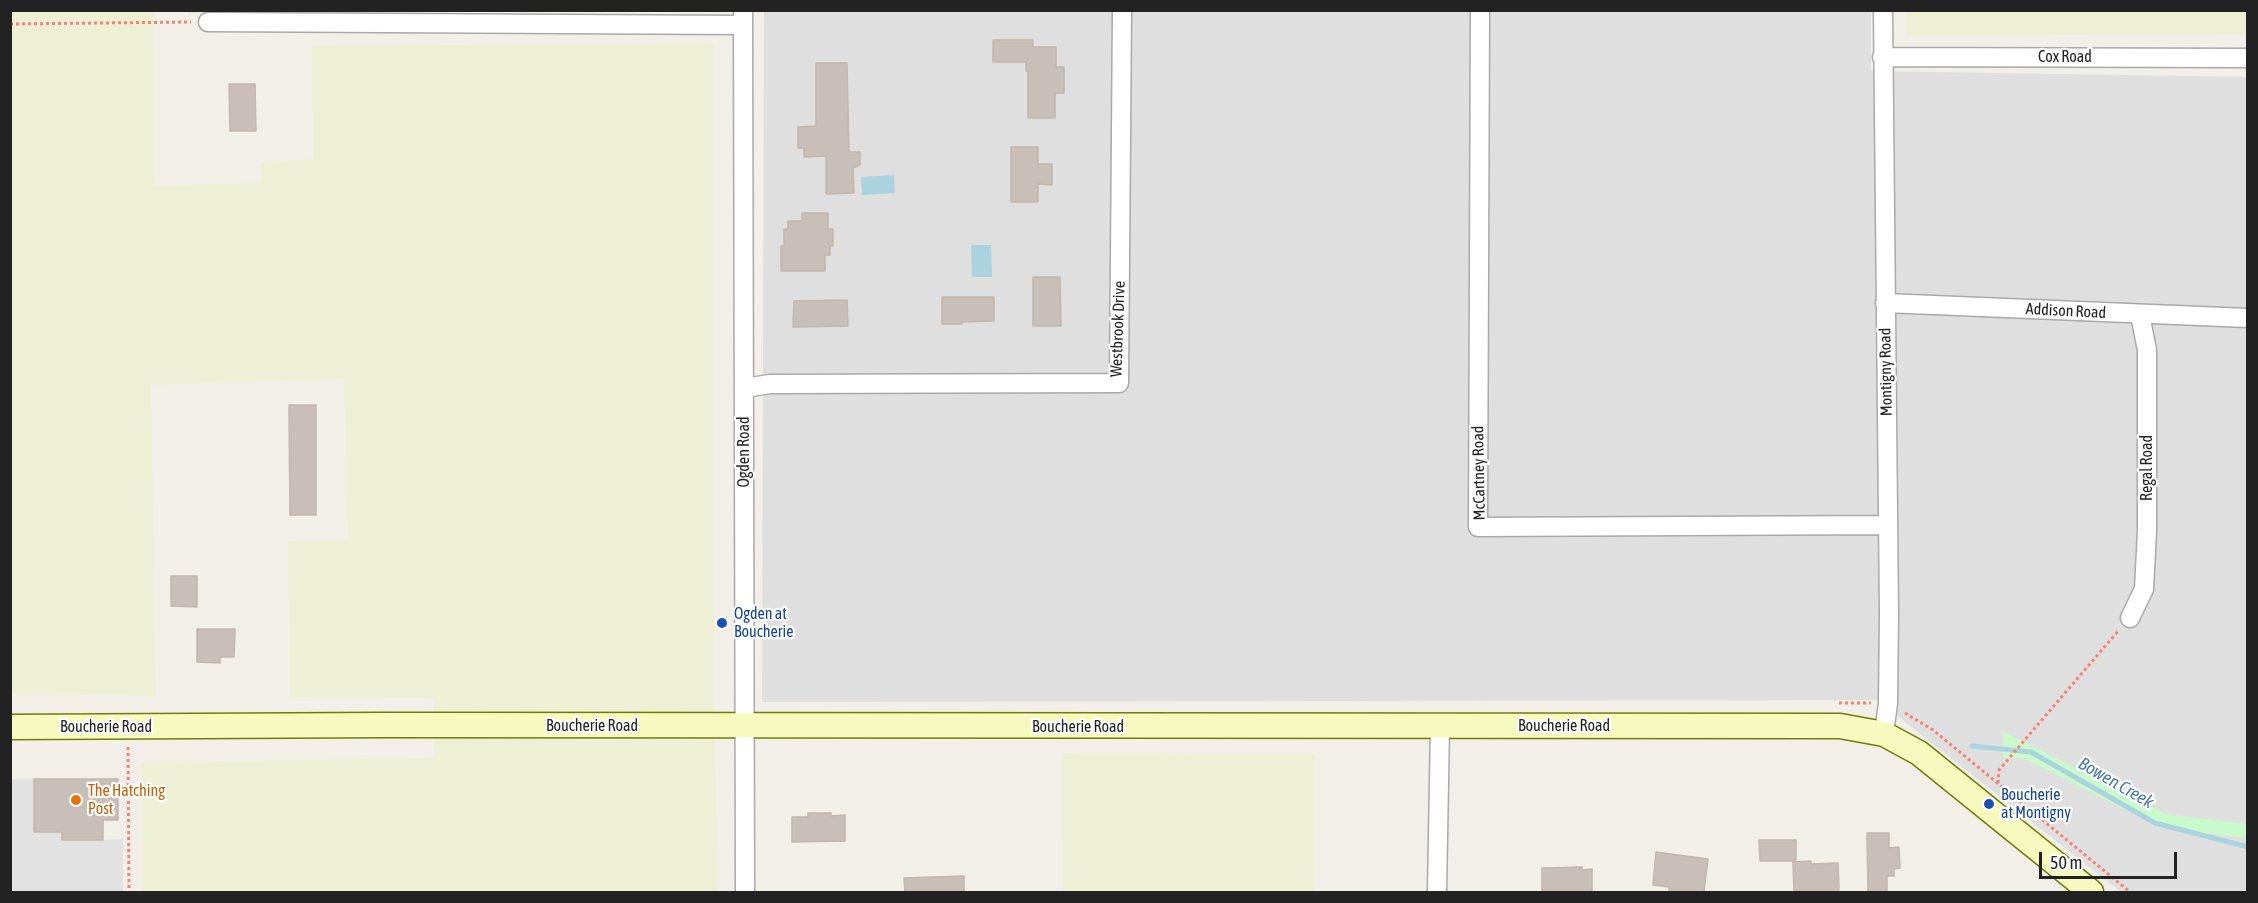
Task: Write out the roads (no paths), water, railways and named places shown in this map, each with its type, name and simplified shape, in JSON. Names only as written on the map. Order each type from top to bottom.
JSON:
[{"type":"main road","name":"Boucherie Road","points":[[10,727],[1818,725],[1863,729],[1884,734],[1919,753],[2091,892]]},
{"type":"street","name":"Westbrook Drive","points":[[745,388],[770,384],[1119,383],[1122,10]]},
{"type":"street","name":"McCartney Road","points":[[1480,10],[1478,527],[1888,525]]},
{"type":"street","name":"Montigny Road","points":[[1883,10],[1888,525],[1888,681],[1884,734]]},
{"type":"street","points":[[208,22],[359,17],[743,18]]},
{"type":"street","name":"Ogden Road","points":[[743,18],[745,892]]},
{"type":"street","name":"Cox Road","points":[[1882,57],[2247,58]]},
{"type":"street","name":"Addison Road","points":[[1885,303],[2247,318]]},
{"type":"street","name":"Regal Road","points":[[2130,618],[2144,589],[2147,531],[2147,350],[2140,315]]},
{"type":"street","points":[[1437,892],[1440,727]]},
{"type":"water","points":[[894,175],[895,193],[862,195],[861,177]]},
{"type":"water","points":[[971,245],[991,245],[992,277],[972,277]]},
{"type":"waterway","name":"Bowen Creek","points":[[1972,746],[2031,752],[2155,823],[2248,847]]},
{"type":"place","name":"Ogden at Boucherie","points":[[722,623]]},
{"type":"place","name":"The Hatching Post","points":[[76,800]]},
{"type":"place","name":"Boucherie at Montigny","points":[[1989,804]]}]
